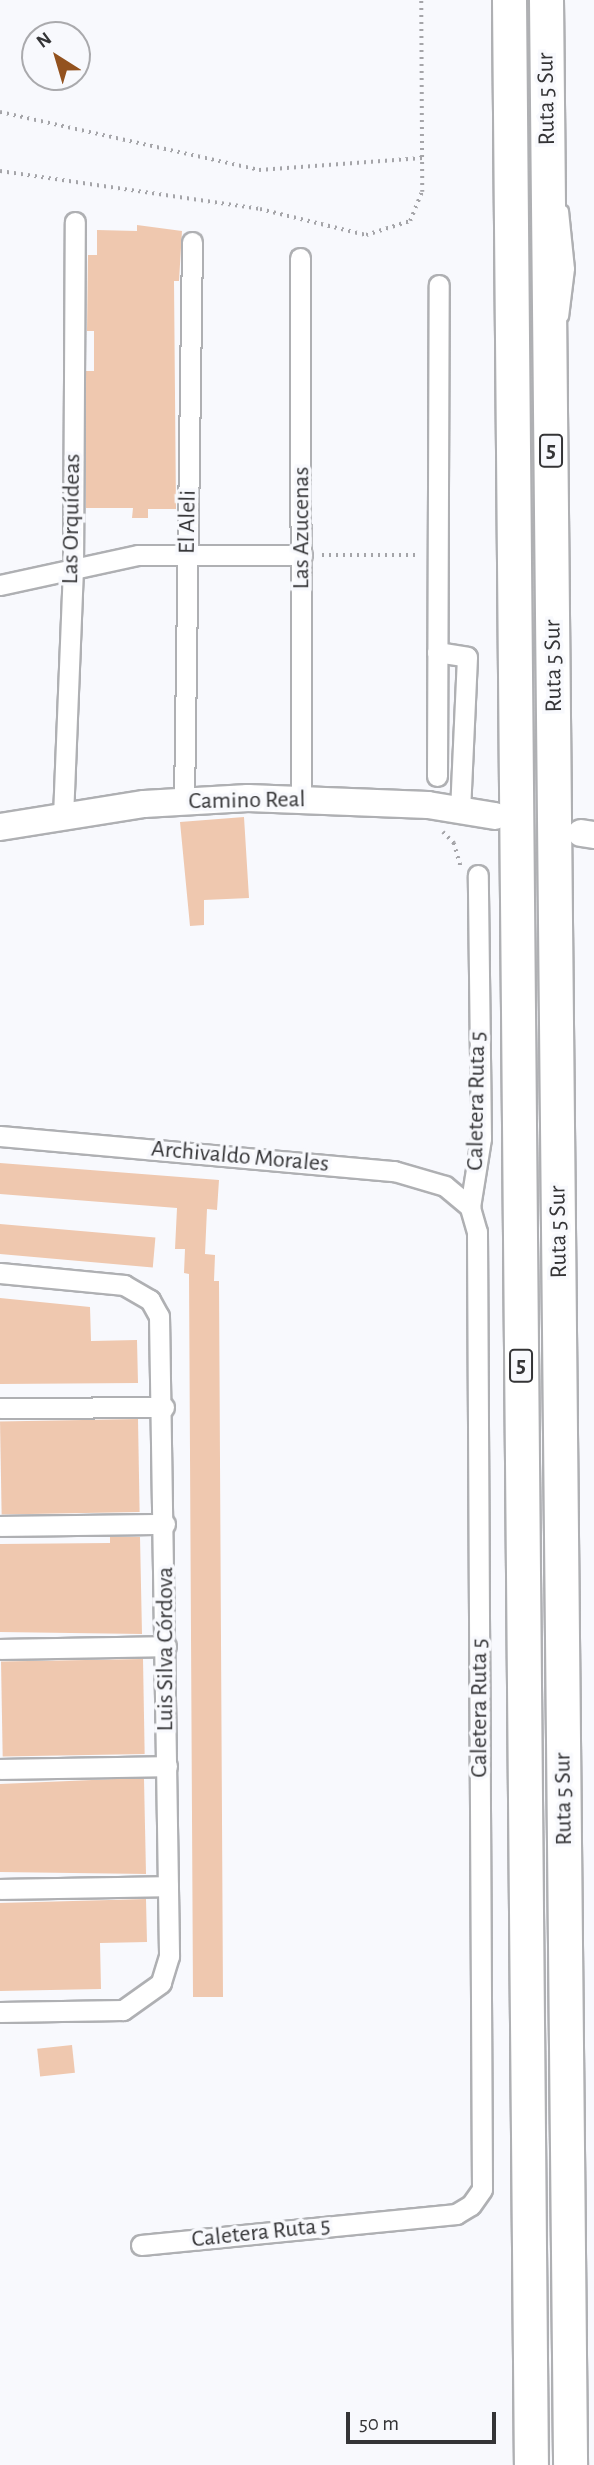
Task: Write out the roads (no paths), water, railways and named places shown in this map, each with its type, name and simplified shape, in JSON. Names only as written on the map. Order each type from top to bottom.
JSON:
[{"type":"highway","name":"Ruta 5 Sur","points":[[509,0],[531,2465]]},
{"type":"highway","name":"Ruta 5 Sur","points":[[546,0],[570,2465]]},
{"type":"street","name":"Las Orquídeas","points":[[63,817],[73,571],[75,222]]},
{"type":"street","name":"El Aleli","points":[[184,802],[192,242]]},
{"type":"street","name":"Las Azucenas","points":[[300,258],[301,798]]},
{"type":"street","points":[[437,776],[439,285]]},
{"type":"street","points":[[0,584],[73,571],[138,555],[302,555]]},
{"type":"street","points":[[438,652],[467,657],[460,810]]},
{"type":"street","name":"Camino Real","points":[[0,827],[184,802],[301,798],[460,810],[495,816]]},
{"type":"street","name":"Caletera Ruta 5","points":[[141,2245],[456,2214],[471,2205],[482,2189],[477,1260],[470,1207],[481,1138],[478,875]]},
{"type":"street","name":"Archivaldo Morales","points":[[0,1136],[394,1171],[445,1185],[470,1207]]},
{"type":"street","name":"Luis Silva Córdova","points":[[0,1273],[113,1282],[150,1300],[162,1331],[168,1886],[168,1970],[151,1994],[113,2012],[0,2012]]},
{"type":"street","points":[[0,1408],[164,1407]]},
{"type":"street","points":[[0,1526],[165,1524]]},
{"type":"street","points":[[0,1649],[166,1646]]},
{"type":"street","points":[[0,1769],[167,1766]]},
{"type":"street","points":[[0,1889],[168,1886]]}]
